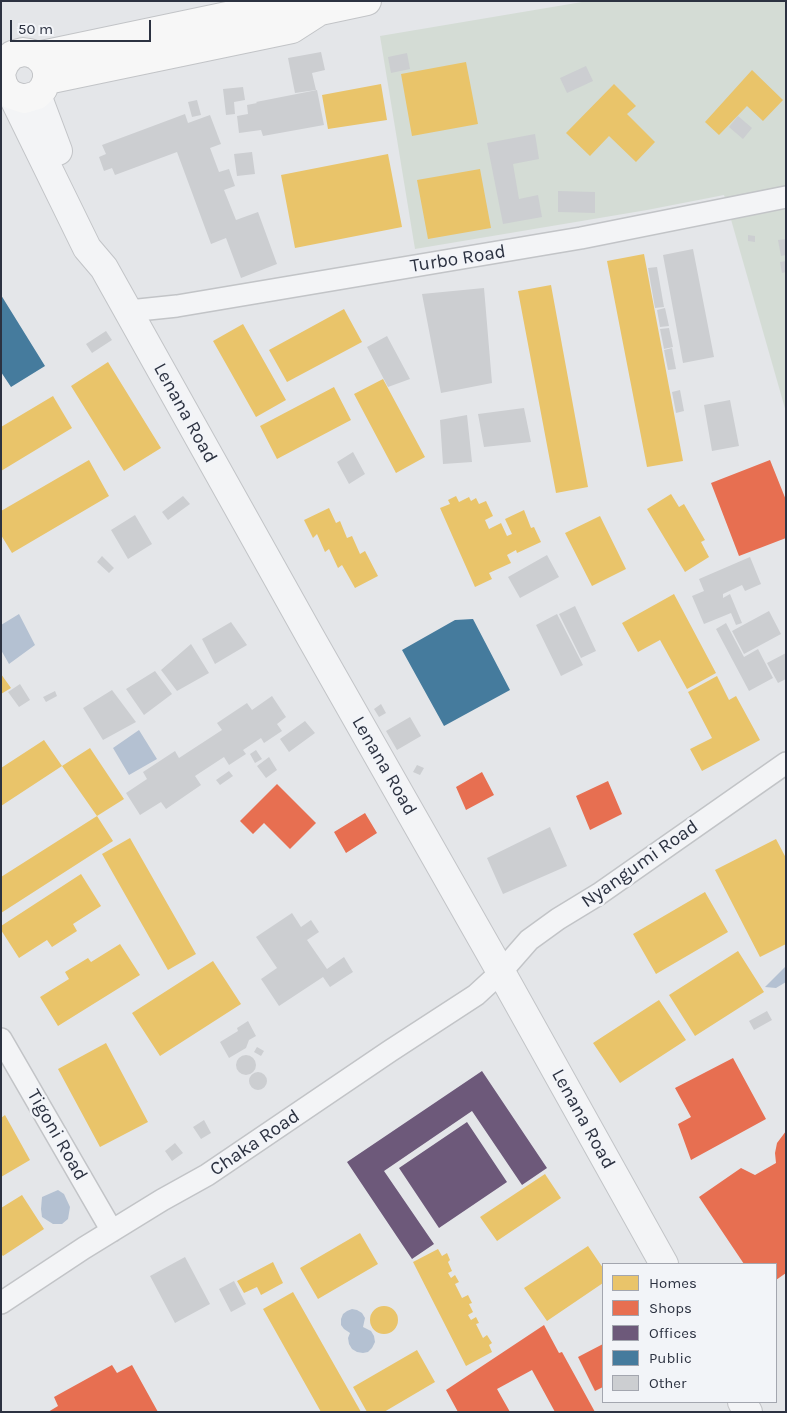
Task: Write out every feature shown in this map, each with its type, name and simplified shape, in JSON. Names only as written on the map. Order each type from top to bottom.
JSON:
[{"type":"main road","points":[[16,74],[292,29],[320,12],[367,1]]},
{"type":"main road","points":[[16,74],[138,35],[284,4],[320,12]]},
{"type":"street","name":"Lenana Road","points":[[16,74],[54,143],[100,241],[104,268],[663,1263]]},
{"type":"street","name":"Turbo Road","points":[[128,311],[177,306],[554,243],[786,198]]},
{"type":"street","name":"Nyangumi Road","points":[[501,972],[529,940],[558,919],[599,894],[786,763]]},
{"type":"street","name":"Chaka Road","points":[[5,1295],[207,1175],[476,995],[501,972]]},
{"type":"street","name":"Tigoni Road","points":[[1,1039],[112,1231]]},
{"type":"shaded area","points":[[588,1],[786,1],[786,412],[724,195],[647,210],[415,249],[380,36]]},
{"type":"water","points":[[19,614],[35,645],[9,664],[1,650],[1,625]]},
{"type":"water","points":[[139,730],[157,759],[129,775],[113,748]]},
{"type":"water","points":[[786,966],[786,982],[776,988],[765,987]]},
{"type":"water","points":[[58,1190],[64,1194],[70,1207],[68,1219],[62,1224],[53,1224],[42,1217],[42,1197]]},
{"type":"water","points":[[352,1309],[362,1313],[365,1318],[363,1327],[371,1331],[374,1336],[375,1342],[368,1352],[357,1352],[352,1349],[348,1338],[350,1333],[341,1325],[343,1314]]},
{"type":"building: Homes","points":[[466,62],[478,124],[412,136],[401,74]]},
{"type":"building: Homes","points":[[752,70],[783,100],[763,121],[747,106],[719,135],[705,122]]},
{"type":"building: Homes","points":[[381,84],[387,120],[328,129],[322,95]]},
{"type":"building: Homes","points":[[614,84],[636,106],[627,114],[655,142],[636,162],[609,136],[590,156],[566,133]]},
{"type":"building: Homes","points":[[388,154],[402,227],[295,248],[281,175]]},
{"type":"building: Homes","points":[[480,169],[491,228],[428,239],[417,180]]},
{"type":"building: Homes","points":[[644,254],[683,461],[647,467],[607,261]]},
{"type":"building: Homes","points":[[551,285],[588,487],[556,493],[518,291]]},
{"type":"building: Homes","points":[[344,309],[362,342],[287,382],[269,350]]},
{"type":"building: Homes","points":[[243,324],[286,400],[256,417],[213,341]]},
{"type":"building: Homes","points":[[108,362],[161,448],[124,471],[71,386]]},
{"type":"building: Homes","points":[[383,379],[425,457],[396,473],[354,394]]},
{"type":"building: Homes","points":[[334,387],[351,420],[277,459],[260,426]]},
{"type":"building: Homes","points":[[53,396],[72,428],[1,471],[1,427]]},
{"type":"building: Homes","points":[[89,460],[109,496],[12,553],[1,535],[1,511]]},
{"type":"building: Homes","points":[[671,494],[679,507],[684,504],[705,540],[701,542],[709,557],[685,572],[647,509]]},
{"type":"building: Homes","points":[[456,496],[459,502],[469,497],[471,501],[476,498],[479,504],[486,501],[493,516],[485,520],[489,529],[501,523],[507,536],[512,534],[505,519],[524,510],[531,528],[534,527],[541,542],[517,553],[516,550],[507,555],[511,563],[489,573],[492,579],[475,587],[440,508],[450,504],[448,500]]},
{"type":"building: Homes","points":[[329,508],[336,523],[340,521],[347,538],[352,536],[360,554],[365,551],[378,576],[355,588],[342,565],[338,568],[329,549],[325,552],[317,534],[313,538],[304,520]]},
{"type":"building: Homes","points":[[600,516],[626,569],[592,586],[565,533]]},
{"type":"building: Homes","points":[[674,594],[716,673],[687,689],[660,640],[638,652],[622,623]]},
{"type":"building: Homes","points":[[1,674],[11,688],[1,694]]},
{"type":"building: Homes","points":[[717,676],[729,700],[736,696],[760,740],[702,771],[690,749],[712,738],[688,692]]},
{"type":"building: Homes","points":[[44,740],[62,766],[1,806],[1,768]]},
{"type":"building: Homes","points":[[90,748],[124,799],[97,816],[62,766]]},
{"type":"building: Homes","points":[[97,816],[113,841],[1,913],[1,877]]},
{"type":"building: Homes","points":[[130,838],[196,954],[168,970],[102,854]]},
{"type":"building: Homes","points":[[776,839],[786,858],[786,944],[760,957],[715,870]]},
{"type":"building: Homes","points":[[81,874],[101,906],[73,924],[77,931],[52,947],[47,940],[19,958],[1,930],[1,926]]},
{"type":"building: Homes","points":[[705,892],[728,932],[656,974],[633,934]]},
{"type":"building: Homes","points":[[120,944],[140,975],[58,1026],[40,997],[69,979],[65,972],[88,958],[91,962]]},
{"type":"building: Homes","points":[[738,951],[764,992],[695,1036],[669,995]]},
{"type":"building: Homes","points":[[213,961],[241,1004],[160,1056],[132,1013]]},
{"type":"building: Homes","points":[[659,1000],[686,1040],[620,1083],[593,1043]]},
{"type":"building: Homes","points":[[106,1043],[148,1122],[100,1147],[58,1069]]},
{"type":"building: Homes","points":[[5,1115],[30,1160],[1,1177],[1,1118]]},
{"type":"building: Homes","points":[[545,1174],[561,1198],[497,1241],[480,1217]]},
{"type":"building: Homes","points":[[22,1195],[44,1229],[3,1256],[1,1254],[1,1208]]},
{"type":"building: Homes","points":[[360,1233],[378,1264],[318,1299],[300,1268]]},
{"type":"building: Homes","points":[[588,1246],[602,1267],[602,1284],[547,1321],[524,1288]]},
{"type":"building: Homes","points":[[438,1249],[442,1256],[447,1253],[452,1271],[448,1273],[451,1278],[455,1275],[459,1282],[455,1284],[462,1298],[468,1295],[472,1303],[469,1304],[473,1312],[468,1315],[471,1320],[476,1317],[479,1323],[476,1324],[483,1338],[487,1335],[492,1343],[489,1345],[492,1352],[466,1366],[413,1262]]},
{"type":"building: Homes","points":[[273,1262],[283,1283],[261,1295],[257,1287],[244,1293],[237,1281]]},
{"type":"building: Homes","points":[[293,1292],[361,1412],[321,1412],[263,1309]]},
{"type":"building: Homes","points":[[384,1306],[394,1310],[398,1320],[394,1330],[384,1334],[374,1330],[370,1320],[374,1310]]},
{"type":"building: Homes","points":[[417,1350],[435,1382],[384,1412],[367,1412],[353,1387]]},
{"type":"building: Shops","points":[[770,460],[786,500],[786,538],[739,556],[711,483]]},
{"type":"building: Shops","points":[[482,772],[494,795],[466,810],[456,787]]},
{"type":"building: Shops","points":[[608,781],[622,814],[590,830],[576,796]]},
{"type":"building: Shops","points":[[277,784],[316,823],[290,849],[264,823],[253,834],[240,821]]},
{"type":"building: Shops","points":[[365,813],[377,833],[346,853],[334,832]]},
{"type":"building: Shops","points":[[733,1058],[766,1119],[691,1160],[678,1124],[691,1117],[675,1088]]},
{"type":"building: Shops","points":[[786,1131],[786,1273],[777,1279],[777,1263],[743,1263],[699,1197],[741,1168],[755,1175],[776,1163],[777,1143]]},
{"type":"building: Shops","points":[[544,1325],[559,1353],[562,1352],[595,1412],[555,1412],[532,1370],[497,1389],[510,1412],[458,1412],[446,1390]]},
{"type":"building: Shops","points":[[602,1345],[602,1388],[595,1391],[578,1357]]},
{"type":"building: Shops","points":[[112,1365],[117,1373],[132,1365],[158,1412],[48,1412],[58,1406],[54,1397]]},
{"type":"building: Offices","points":[[482,1071],[547,1168],[522,1185],[472,1111],[384,1171],[434,1244],[412,1259],[347,1162]]},
{"type":"building: Offices","points":[[467,1122],[507,1182],[439,1228],[399,1168]]},
{"type":"building: Public","points":[[1,295],[45,366],[11,387],[1,372]]},
{"type":"building: Public","points":[[473,619],[510,690],[444,726],[402,650],[455,620]]},
{"type":"building: Other","points":[[321,52],[325,70],[312,73],[316,90],[295,93],[288,58]]},
{"type":"building: Other","points":[[407,53],[410,69],[391,73],[388,57]]},
{"type":"building: Other","points":[[586,66],[593,81],[567,93],[560,78]]},
{"type":"building: Other","points":[[243,87],[245,100],[234,102],[235,114],[226,115],[223,89]]},
{"type":"building: Other","points":[[317,90],[324,125],[263,136],[261,130],[239,133],[237,116],[248,114],[247,105]]},
{"type":"building: Other","points":[[197,100],[201,115],[192,117],[188,102]]},
{"type":"building: Other","points":[[185,114],[188,123],[210,115],[221,144],[210,148],[219,172],[229,169],[235,186],[224,190],[236,220],[258,212],[277,264],[241,278],[226,238],[211,244],[177,152],[115,175],[112,168],[104,171],[99,157],[106,154],[102,145]]},
{"type":"building: Other","points":[[738,116],[752,128],[743,139],[729,127]]},
{"type":"building: Other","points":[[535,134],[539,159],[513,164],[519,199],[538,195],[542,217],[503,224],[487,143]]},
{"type":"building: Other","points":[[252,152],[255,174],[237,176],[234,154]]},
{"type":"building: Other","points":[[558,191],[595,192],[595,213],[558,212]]},
{"type":"building: Other","points":[[748,235],[755,236],[755,242],[748,241]]},
{"type":"building: Other","points":[[786,239],[786,255],[781,256],[778,240]]},
{"type":"building: Other","points":[[693,249],[714,357],[683,363],[663,255]]},
{"type":"building: Other","points":[[786,261],[786,272],[782,273],[780,262]]},
{"type":"building: Other","points":[[657,267],[664,307],[655,308],[648,268]]},
{"type":"building: Other","points":[[484,288],[492,383],[441,393],[422,294]]},
{"type":"building: Other","points":[[665,308],[669,326],[660,327],[657,310]]},
{"type":"building: Other","points":[[669,328],[673,347],[664,349],[660,329]]},
{"type":"building: Other","points":[[106,331],[112,340],[92,353],[86,344]]},
{"type":"building: Other","points":[[387,336],[410,379],[388,387],[367,347]]},
{"type":"building: Other","points":[[672,348],[676,369],[668,370],[664,350]]},
{"type":"building: Other","points":[[680,390],[684,411],[676,413],[672,392]]},
{"type":"building: Other","points":[[730,400],[739,446],[712,451],[704,405]]},
{"type":"building: Other","points":[[524,408],[531,442],[484,447],[478,414]]},
{"type":"building: Other","points":[[467,415],[472,462],[443,464],[440,420]]},
{"type":"building: Other","points":[[353,452],[365,474],[349,484],[337,462]]},
{"type":"building: Other","points":[[183,496],[190,504],[168,520],[162,512]]},
{"type":"building: Other","points":[[135,515],[152,544],[128,559],[111,530]]},
{"type":"building: Other","points":[[547,555],[559,577],[520,598],[508,577]]},
{"type":"building: Other","points":[[102,556],[114,568],[109,573],[97,562]]},
{"type":"building: Other","points":[[750,557],[761,584],[745,591],[742,585],[723,594],[723,598],[730,594],[742,623],[736,625],[731,613],[704,624],[692,596],[704,591],[699,579]]},
{"type":"building: Other","points":[[575,606],[596,651],[581,658],[559,614]]},
{"type":"building: Other","points":[[769,611],[781,634],[744,654],[732,631]]},
{"type":"building: Other","points":[[557,614],[583,665],[561,676],[536,625]]},
{"type":"building: Other","points":[[231,622],[247,645],[215,664],[202,639]]},
{"type":"building: Other","points":[[726,623],[744,657],[758,649],[773,678],[749,691],[716,629]]},
{"type":"building: Other","points":[[191,644],[209,673],[177,691],[161,670]]},
{"type":"building: Other","points":[[786,653],[786,679],[778,683],[767,663]]},
{"type":"building: Other","points":[[155,671],[172,694],[144,715],[126,689]]},
{"type":"building: Other","points":[[20,684],[30,700],[19,707],[8,692]]},
{"type":"building: Other","points":[[112,690],[136,722],[103,740],[83,708]]},
{"type":"building: Other","points":[[55,691],[57,696],[46,702],[43,697]]},
{"type":"building: Other","points":[[272,696],[286,717],[277,724],[282,731],[264,743],[261,738],[243,750],[246,754],[229,765],[224,757],[195,776],[201,785],[166,809],[161,802],[140,815],[126,793],[147,779],[143,772],[175,751],[179,758],[222,730],[217,723],[247,703],[252,710]]},
{"type":"building: Other","points":[[381,704],[386,713],[379,717],[374,709]]},
{"type":"building: Other","points":[[410,717],[421,736],[397,750],[386,731]]},
{"type":"building: Other","points":[[305,721],[315,733],[289,752],[280,739]]},
{"type":"building: Other","points":[[256,750],[262,759],[255,763],[250,754]]},
{"type":"building: Other","points":[[269,757],[277,770],[266,778],[257,766]]},
{"type":"building: Other","points":[[417,765],[424,768],[420,775],[413,772]]},
{"type":"building: Other","points":[[229,771],[233,776],[220,785],[216,780]]},
{"type":"building: Other","points":[[550,827],[567,866],[503,894],[487,858]]},
{"type":"building: Other","points":[[292,913],[301,927],[311,920],[319,932],[307,940],[327,969],[344,957],[353,972],[330,987],[323,977],[279,1006],[261,979],[277,968],[256,937]]},
{"type":"building: Other","points":[[767,1011],[772,1020],[754,1030],[749,1021]]},
{"type":"building: Other","points":[[248,1021],[256,1036],[249,1040],[246,1048],[229,1058],[220,1042],[238,1031],[237,1028]]},
{"type":"building: Other","points":[[257,1047],[264,1051],[261,1056],[254,1052]]},
{"type":"building: Other","points":[[246,1055],[253,1058],[256,1065],[253,1072],[246,1075],[239,1072],[236,1065],[239,1058]]},
{"type":"building: Other","points":[[254,1072],[262,1072],[267,1077],[265,1088],[254,1090],[249,1085],[249,1077]]},
{"type":"building: Other","points":[[204,1120],[211,1133],[201,1139],[193,1127]]},
{"type":"building: Other","points":[[175,1143],[183,1153],[172,1161],[165,1151]]},
{"type":"building: Other","points":[[185,1257],[210,1304],[175,1323],[150,1276]]},
{"type":"building: Other","points":[[234,1281],[246,1304],[231,1312],[219,1289]]}]
